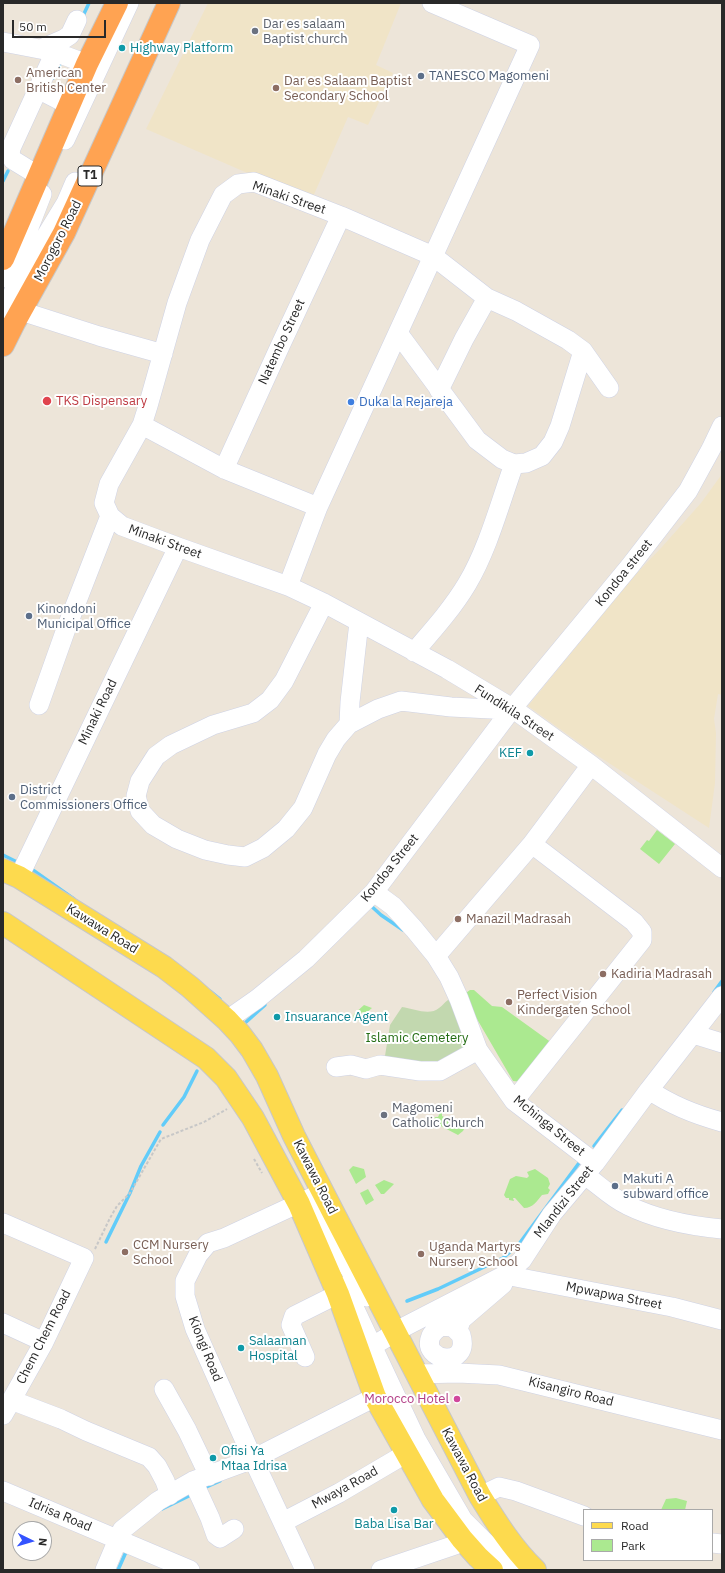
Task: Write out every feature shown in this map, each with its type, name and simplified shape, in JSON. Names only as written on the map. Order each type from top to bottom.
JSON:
[{"type":"highway","points":[[3,259],[87,64],[117,3]]},
{"type":"highway","name":"Morogoro Road","points":[[3,345],[12,313],[64,233],[169,3]]},
{"type":"main road","name":"Kawawa Road","points":[[8,874],[164,967],[190,987],[227,1020],[252,1050],[267,1076],[294,1136],[310,1199],[338,1294],[366,1350],[376,1396],[433,1500],[462,1539],[492,1570]]},
{"type":"main road","name":"Kawawa Road","points":[[3,923],[206,1058],[226,1078],[310,1199],[417,1374],[480,1496],[523,1559],[535,1570]]},
{"type":"street","points":[[3,291],[58,155],[129,3]]},
{"type":"street","name":"Morogoro Road","points":[[12,313],[18,282],[66,202],[158,3]]},
{"type":"street","points":[[288,586],[318,507],[530,45],[432,3]]},
{"type":"street","points":[[39,176],[13,160],[10,155],[11,148],[38,89],[48,50],[70,35],[77,20]]},
{"type":"street","points":[[3,42],[48,50],[87,64]]},
{"type":"street","points":[[38,89],[69,105]]},
{"type":"street","name":"Minaki Street","points":[[288,586],[122,526],[110,516],[104,503],[109,484],[142,425],[177,303],[200,240],[223,195],[238,184],[254,182],[341,216],[433,256],[487,298],[516,311],[568,340],[583,351],[609,388]]},
{"type":"street","name":"Natembo Street","points":[[224,469],[280,344],[341,216]]},
{"type":"street","points":[[439,390],[464,339],[487,298]]},
{"type":"street","points":[[12,313],[162,354]]},
{"type":"street","points":[[398,333],[477,440],[502,459],[514,464],[526,463],[542,456],[553,442],[560,426],[583,351]]},
{"type":"street","points":[[142,425],[224,469],[318,507]]},
{"type":"street","name":"Kondoa street","points":[[512,709],[630,566],[688,491],[722,426]]},
{"type":"street","points":[[414,652],[449,612],[467,584],[482,554],[514,464]]},
{"type":"street","points":[[39,705],[66,629],[110,516]]},
{"type":"street","name":"Minaki Road","points":[[8,874],[178,547]]},
{"type":"street","name":"Fundikila Street","points":[[288,586],[324,603],[447,669],[512,709],[591,765],[722,868]]},
{"type":"street","points":[[324,603],[284,681],[270,700],[253,713],[213,725],[171,745],[156,756],[140,781],[136,796],[140,811],[153,825],[177,839],[205,850],[245,857],[263,848],[286,829],[303,808],[327,754],[336,739],[349,724],[378,709],[401,701],[451,707],[512,709]]},
{"type":"street","points":[[349,724],[359,622]]},
{"type":"street","name":"Kondoa Street","points":[[227,1020],[306,959],[374,892],[512,709]]},
{"type":"street","points":[[436,956],[532,844],[591,765]]},
{"type":"street","points":[[514,1101],[642,940],[642,932],[634,922],[532,844]]},
{"type":"street","name":"Kawawa Road","points":[[8,874],[155,973],[211,1014],[243,1052],[310,1199],[366,1350],[463,1520],[513,1570]]},
{"type":"street","name":"Mchinga Street","points":[[374,892],[393,906],[436,956],[449,977],[459,999],[478,1050],[514,1101],[590,1169],[626,1205],[658,1218],[684,1224],[722,1229]]},
{"type":"street","name":"Kawawa Road","points":[[3,916],[204,1048],[246,1089],[310,1199]]},
{"type":"street","name":"Mlandizi Street","points":[[366,1350],[462,1296],[505,1275],[522,1260],[552,1214],[590,1169],[722,996]]},
{"type":"street","points":[[693,1034],[722,1043]]},
{"type":"street","points":[[336,1066],[351,1065],[366,1069],[380,1064],[420,1071],[440,1072],[478,1050]]},
{"type":"street","points":[[649,1090],[663,1100],[685,1110],[722,1122]]},
{"type":"street","name":"Kiongi Road","points":[[305,1570],[253,1459],[195,1329],[184,1296],[185,1281],[198,1255],[208,1243],[224,1238],[310,1199]]},
{"type":"street","points":[[3,1223],[84,1258]]},
{"type":"street","name":"Chem Chem Road","points":[[7,1407],[44,1342],[84,1258]]},
{"type":"street","points":[[462,1296],[450,1328],[503,1284],[505,1275]]},
{"type":"street","name":"Mpwapwa Street","points":[[505,1275],[672,1308],[722,1320]]},
{"type":"street","points":[[305,1358],[291,1325],[294,1316],[338,1294]]},
{"type":"street","points":[[3,1323],[44,1342]]},
{"type":"street","name":"Kawawa Road","points":[[392,1334],[472,1502],[507,1553],[525,1570]]},
{"type":"street","name":"Kisangiro Road","points":[[417,1374],[458,1373],[499,1375],[722,1430]]},
{"type":"street","points":[[164,1389],[187,1430],[210,1518],[216,1535],[220,1538],[234,1529]]},
{"type":"street","points":[[105,1570],[122,1530],[158,1502],[201,1479],[253,1459],[376,1396]]},
{"type":"street","points":[[7,1407],[61,1419],[149,1457],[157,1466],[170,1495]]},
{"type":"street","name":"Mwaya Road","points":[[283,1522],[407,1453]]},
{"type":"street","points":[[480,1496],[499,1487],[516,1491],[583,1516]]},
{"type":"street","name":"Idrisa Road","points":[[3,1491],[118,1538],[129,1545],[190,1570]]},
{"type":"street","points":[[381,1570],[455,1545],[462,1539]]},
{"type":"path","points":[[84,1258],[94,1251],[117,1206],[130,1193],[161,1139],[204,1122],[227,1109]]},
{"type":"shaded area","name":"Dar es Salaam Baptist Secondary School","points":[[208,3],[401,3],[376,65],[393,73],[368,125],[348,117],[312,199],[282,188],[146,129]]},
{"type":"shaded area","points":[[722,474],[722,695],[718,694],[714,719],[716,733],[715,783],[709,828],[595,754],[528,706],[634,576],[701,503]]},
{"type":"green space","points":[[657,830],[675,844],[659,864],[640,849],[647,840],[649,841]]},
{"type":"green space","points":[[470,990],[474,990],[492,1006],[502,1007],[552,1043],[523,1082],[513,1081],[463,995]]},
{"type":"green space","name":"Islamic Cemetery","points":[[448,1000],[454,1001],[474,1043],[434,1066],[384,1062],[390,1025],[402,1007],[431,1012],[439,1008]]},
{"type":"green space","points":[[364,1005],[372,1008],[366,1013],[362,1012],[362,1022],[353,1018],[354,1014]]},
{"type":"green space","points":[[440,1113],[448,1119],[448,1117],[451,1118],[452,1121],[457,1120],[457,1124],[466,1125],[463,1131],[458,1135],[433,1122],[435,1117],[438,1117]]},
{"type":"green space","points":[[353,1166],[364,1169],[366,1177],[356,1184],[349,1170]]},
{"type":"green space","points":[[535,1169],[548,1178],[550,1184],[548,1188],[550,1190],[548,1194],[542,1195],[536,1202],[527,1208],[524,1208],[515,1198],[513,1198],[514,1201],[506,1198],[504,1195],[510,1179],[516,1176],[527,1178],[529,1176],[527,1172]]},
{"type":"green space","points":[[384,1180],[394,1184],[384,1194],[381,1194],[375,1185]]},
{"type":"green space","points":[[368,1189],[374,1200],[366,1205],[360,1193]]},
{"type":"green space","points":[[676,1498],[687,1501],[685,1509],[661,1509],[666,1499]]},
{"type":"waterway","points":[[82,18],[89,3]]},
{"type":"waterway","points":[[53,78],[62,60]]},
{"type":"waterway","points":[[3,181],[8,171]]},
{"type":"waterway","points":[[3,855],[19,863]]},
{"type":"waterway","points":[[30,868],[74,899]]},
{"type":"waterway","points":[[369,904],[381,915],[403,930]]},
{"type":"waterway","points":[[714,992],[722,981]]},
{"type":"waterway","points":[[210,991],[220,999]]},
{"type":"waterway","points":[[245,1023],[265,1005]]},
{"type":"waterway","points":[[163,1125],[184,1097],[197,1071]]},
{"type":"waterway","points":[[594,1146],[622,1110]]},
{"type":"waterway","points":[[106,1242],[130,1193],[141,1166],[160,1132]]},
{"type":"waterway","points":[[407,1301],[438,1289],[503,1258],[519,1244],[579,1163]]},
{"type":"waterway","points":[[204,1488],[220,1481]]},
{"type":"waterway","points":[[162,1509],[193,1494]]},
{"type":"waterway","points":[[118,1570],[126,1552]]},
{"type":"place","name":"Dar es salaam Baptist church","points":[[255,31]]},
{"type":"place","name":"Highway Platform","points":[[122,48]]},
{"type":"place","name":"TANESCO Magomeni","points":[[421,76]]},
{"type":"place","name":"American British Center","points":[[18,80]]},
{"type":"place","name":"Dar es Salaam Baptist Secondary School","points":[[276,88]]},
{"type":"place","name":"TKS Dispensary","points":[[47,401]]},
{"type":"place","name":"Duka la Rejareja","points":[[351,402]]},
{"type":"place","name":"Kinondoni Municipal Office","points":[[29,616]]},
{"type":"place","name":"KEF","points":[[530,753]]},
{"type":"place","name":"District Commissioners Office","points":[[12,797]]},
{"type":"place","name":"Manazil Madrasah","points":[[458,919]]},
{"type":"place","name":"Kadiria Madrasah","points":[[603,974]]},
{"type":"place","name":"Perfect Vision Kindergaten School","points":[[509,1002]]},
{"type":"place","name":"Insuarance Agent","points":[[277,1017]]},
{"type":"place","name":"Magomeni Catholic Church","points":[[384,1115]]},
{"type":"place","name":"Makuti A subward office","points":[[615,1186]]},
{"type":"place","name":"CCM Nursery School","points":[[125,1252]]},
{"type":"place","name":"Uganda Martyrs Nursery School","points":[[421,1254]]},
{"type":"place","name":"Salaaman Hospital","points":[[241,1348]]},
{"type":"place","name":"Morocco Hotel","points":[[457,1399]]},
{"type":"place","name":"Ofisi Ya Mtaa Idrisa","points":[[213,1458]]},
{"type":"place","name":"Baba Lisa Bar","points":[[394,1510]]}]
